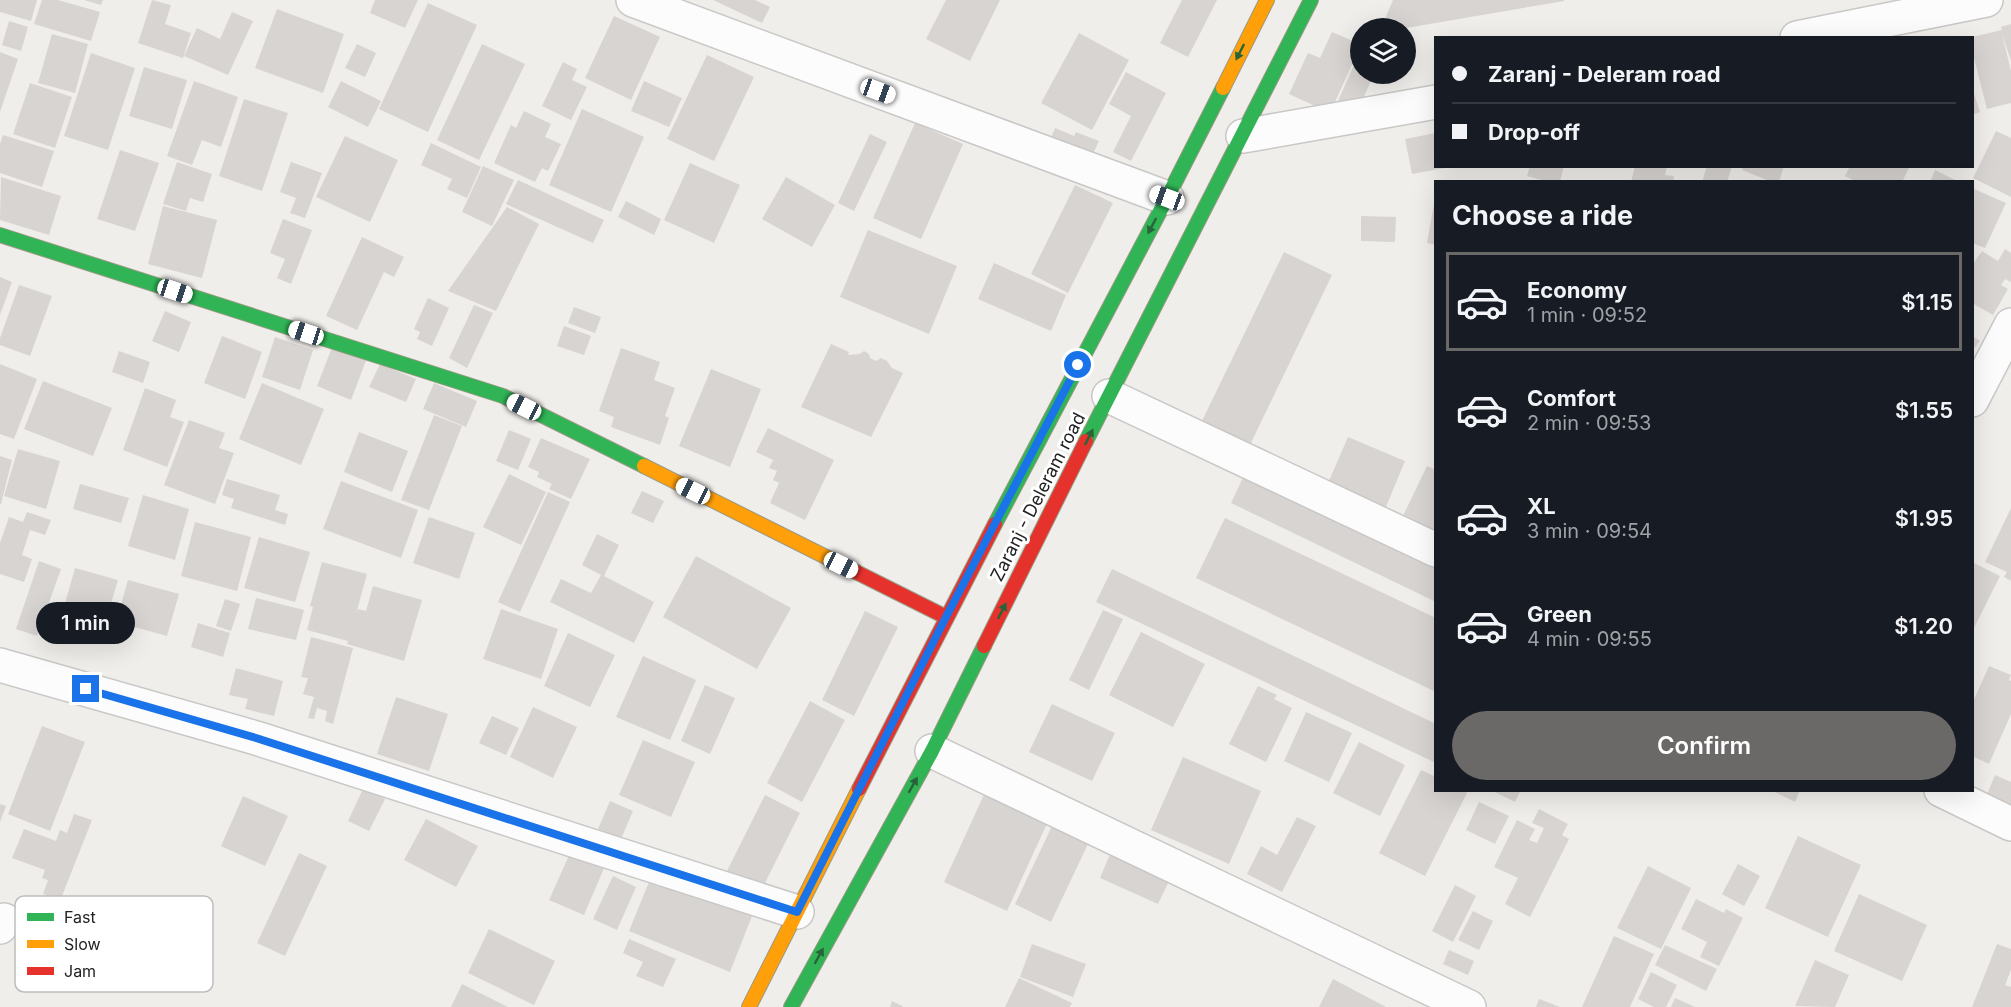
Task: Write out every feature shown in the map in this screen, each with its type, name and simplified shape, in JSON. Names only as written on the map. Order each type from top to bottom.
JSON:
[{"type":"main road","name":"Zaranj - Deleram road","points":[[749,1007],[946,617],[1167,198],[1267,0]]},
{"type":"main road","name":"Zaranj - Deleram road","points":[[791,1007],[932,751],[1109,396],[1311,0]]},
{"type":"main road","points":[[0,235],[503,396],[946,617]]},
{"type":"street","points":[[633,0],[1167,198]]},
{"type":"street","points":[[1807,36],[1986,0]]},
{"type":"street","points":[[1243,136],[1434,102]]},
{"type":"street","points":[[1974,396],[2011,325]]},
{"type":"street","points":[[1109,396],[1434,549]]},
{"type":"street","points":[[0,665],[256,738],[797,912]]},
{"type":"street","points":[[932,751],[1469,1007]]},
{"type":"street","points":[[1945,792],[2011,824]]},
{"type":"building","points":[[0,0],[37,0],[31,21],[0,12]]},
{"type":"building","points":[[42,0],[58,0],[100,12],[91,41],[34,24]]},
{"type":"building","points":[[84,0],[103,0],[101,5]]},
{"type":"building","points":[[152,0],[171,5],[165,24],[191,33],[183,58],[138,43]]},
{"type":"building","points":[[375,0],[418,0],[405,28],[370,13]]},
{"type":"building","points":[[713,0],[755,0],[770,7],[762,23]]},
{"type":"building","points":[[946,0],[1000,0],[970,61],[926,39]]},
{"type":"building","points":[[1182,0],[1217,0],[1188,57],[1160,43]]},
{"type":"building","points":[[1393,0],[1564,0],[1416,26],[1416,18],[1385,18]]},
{"type":"building","points":[[428,3],[477,25],[428,132],[379,109]]},
{"type":"building","points":[[277,9],[344,34],[323,93],[255,68]]},
{"type":"building","points":[[232,12],[253,21],[228,75],[184,56],[197,28],[220,39]]},
{"type":"building","points":[[614,16],[660,37],[631,100],[585,78]]},
{"type":"building","points":[[9,21],[28,27],[21,51],[2,45]]},
{"type":"building","points":[[2011,24],[2011,61],[2002,34],[2011,71],[2011,103],[1987,109],[1974,58],[1974,37],[2002,30],[2001,27]]},
{"type":"building","points":[[1332,32],[1350,40],[1350,69],[1330,113],[1289,94],[1308,53],[1320,58]]},
{"type":"building","points":[[1079,33],[1129,60],[1092,130],[1041,103]]},
{"type":"building","points":[[52,34],[88,44],[75,93],[38,83]]},
{"type":"building","points":[[357,44],[376,53],[365,77],[345,68]]},
{"type":"building","points":[[482,44],[525,64],[479,160],[437,140]]},
{"type":"building","points":[[0,52],[18,59],[0,112]]},
{"type":"building","points":[[91,53],[135,68],[108,150],[64,136]]},
{"type":"building","points":[[707,55],[754,77],[714,161],[667,139]]},
{"type":"building","points":[[563,62],[577,69],[572,80],[587,87],[571,120],[542,106]]},
{"type":"building","points":[[144,67],[187,80],[172,129],[129,116]]},
{"type":"building","points":[[1126,72],[1166,93],[1131,161],[1113,152],[1131,116],[1109,104]]},
{"type":"building","points":[[1350,74],[1350,84],[1370,84],[1358,110],[1338,101]]},
{"type":"building","points":[[194,81],[238,97],[221,147],[202,140],[192,165],[167,156]]},
{"type":"building","points":[[341,81],[381,101],[368,127],[328,107]]},
{"type":"building","points":[[644,81],[682,98],[669,127],[631,111]]},
{"type":"building","points":[[30,83],[72,97],[55,148],[13,134]]},
{"type":"building","points":[[1974,93],[1980,112],[1974,114]]},
{"type":"building","points":[[244,99],[288,113],[262,191],[219,176]]},
{"type":"building","points":[[582,109],[644,137],[611,212],[549,185]]},
{"type":"building","points":[[524,111],[551,124],[545,137],[561,144],[548,171],[542,168],[535,182],[494,163],[511,125],[516,128]]},
{"type":"building","points":[[915,123],[963,144],[921,239],[873,218]]},
{"type":"building","points":[[1055,128],[1074,136],[1076,132],[1099,141],[1092,156],[1051,138]]},
{"type":"building","points":[[1996,131],[2011,138],[2011,197],[1973,178]]},
{"type":"building","points":[[1434,133],[1434,168],[1445,168],[1412,174],[1405,139]]},
{"type":"building","points":[[870,134],[887,142],[854,211],[838,203]]},
{"type":"building","points":[[3,135],[54,151],[42,187],[0,173],[0,144]]},
{"type":"building","points":[[345,136],[398,160],[370,222],[316,197]]},
{"type":"building","points":[[431,143],[481,167],[467,198],[447,189],[452,179],[421,165]]},
{"type":"building","points":[[120,150],[159,163],[135,231],[97,219]]},
{"type":"building","points":[[177,162],[212,174],[203,202],[190,198],[186,211],[163,204]]},
{"type":"building","points":[[291,162],[322,173],[305,218],[290,213],[296,198],[280,192]]},
{"type":"building","points":[[690,163],[740,185],[714,243],[664,220]]},
{"type":"building","points":[[483,166],[514,180],[492,226],[462,212]]},
{"type":"building","points":[[1529,168],[1564,168],[1560,180],[1542,180],[1527,176]]},
{"type":"building","points":[[1634,168],[1667,168],[1665,175],[1674,176],[1673,180],[1632,180]]},
{"type":"building","points":[[1706,168],[1731,168],[1728,180],[1703,180]]},
{"type":"building","points":[[1742,168],[1783,168],[1780,180],[1767,180],[1742,170]]},
{"type":"building","points":[[1849,168],[1909,168],[1903,180],[1853,180],[1845,176]]},
{"type":"building","points":[[1935,170],[1955,180],[1931,180]]},
{"type":"building","points":[[1,177],[61,196],[49,235],[0,220]]},
{"type":"building","points":[[786,177],[835,205],[812,247],[762,219]]},
{"type":"building","points":[[518,180],[604,220],[593,243],[506,204]]},
{"type":"building","points":[[1075,185],[1113,203],[1068,293],[1031,274]]},
{"type":"building","points":[[1974,189],[2006,203],[1985,248],[1974,244]]},
{"type":"building","points":[[626,201],[661,219],[654,235],[618,217]]},
{"type":"building","points":[[1434,204],[1434,245],[1427,243]]},
{"type":"building","points":[[163,206],[217,220],[202,278],[148,264]]},
{"type":"building","points":[[507,207],[539,224],[496,311],[448,291]]},
{"type":"building","points":[[1361,216],[1396,217],[1395,242],[1361,241]]},
{"type":"building","points":[[283,219],[312,230],[291,284],[277,278],[285,259],[270,253]]},
{"type":"building","points":[[868,230],[957,266],[929,334],[840,297]]},
{"type":"building","points":[[362,237],[404,257],[394,277],[384,272],[357,330],[326,316]]},
{"type":"building","points":[[2005,249],[2011,253],[2011,282],[2005,279],[2001,285],[2008,289],[1993,315],[1974,304],[1974,262],[1982,251],[1998,261]]},
{"type":"building","points":[[1284,252],[1332,275],[1248,449],[1200,425]]},
{"type":"building","points":[[994,263],[1066,295],[1051,331],[978,299]]},
{"type":"building","points":[[0,277],[12,282],[0,315]]},
{"type":"building","points":[[19,285],[52,296],[30,356],[0,345],[0,338]]},
{"type":"building","points":[[428,298],[449,308],[432,346],[417,339],[420,332],[414,329]]},
{"type":"building","points":[[474,305],[493,313],[467,368],[449,358]]},
{"type":"building","points":[[574,307],[601,317],[595,333],[568,323]]},
{"type":"building","points":[[165,311],[191,322],[179,352],[152,341]]},
{"type":"building","points":[[564,326],[591,336],[584,355],[557,346]]},
{"type":"building","points":[[222,336],[262,352],[245,399],[204,383]]},
{"type":"building","points":[[275,337],[313,350],[300,390],[262,377]]},
{"type":"building","points":[[1974,337],[1980,341],[1974,348]]},
{"type":"building","points":[[831,344],[849,352],[848,355],[860,354],[864,351],[869,354],[870,358],[876,361],[881,358],[887,361],[892,368],[903,373],[871,437],[801,407]]},
{"type":"building","points":[[333,345],[367,358],[351,400],[317,386]]},
{"type":"building","points":[[621,348],[660,362],[654,380],[675,388],[665,416],[669,418],[660,445],[611,427],[614,417],[599,411]]},
{"type":"building","points":[[119,351],[150,362],[143,383],[112,372]]},
{"type":"building","points":[[0,364],[37,379],[14,439],[0,434]]},
{"type":"building","points":[[380,364],[416,379],[406,402],[369,387]]},
{"type":"building","points":[[711,369],[761,389],[730,467],[679,446]]},
{"type":"building","points":[[43,381],[112,408],[93,456],[24,429]]},
{"type":"building","points":[[262,383],[324,409],[301,465],[239,439]]},
{"type":"building","points":[[434,383],[477,401],[466,427],[423,409]]},
{"type":"building","points":[[145,388],[176,400],[170,417],[184,422],[167,467],[123,450]]},
{"type":"building","points":[[434,415],[462,426],[429,510],[401,500]]},
{"type":"building","points":[[189,420],[225,433],[219,448],[234,453],[215,504],[164,485]]},
{"type":"building","points":[[768,428],[834,460],[805,520],[770,503],[779,483],[773,480],[777,471],[769,468],[773,460],[756,452]]},
{"type":"building","points":[[509,430],[531,439],[518,470],[496,461]]},
{"type":"building","points":[[359,432],[408,451],[392,492],[344,472]]},
{"type":"building","points":[[1348,437],[1405,461],[1383,514],[1325,490]]},
{"type":"building","points":[[541,438],[590,459],[571,499],[549,489],[552,484],[537,477],[539,472],[528,467]]},
{"type":"building","points":[[18,449],[60,461],[46,509],[4,496]]},
{"type":"building","points":[[0,456],[12,460],[1,504],[0,504]]},
{"type":"building","points":[[1427,466],[1434,469],[1434,535],[1401,520]]},
{"type":"building","points":[[1248,467],[1434,556],[1434,601],[1231,503]]},
{"type":"building","points":[[509,474],[546,492],[521,545],[483,527]]},
{"type":"building","points":[[227,479],[280,495],[275,510],[288,514],[285,525],[231,508],[234,499],[222,495]]},
{"type":"building","points":[[341,481],[418,510],[401,558],[323,529]]},
{"type":"building","points":[[80,484],[129,498],[121,523],[73,509]]},
{"type":"building","points":[[642,491],[664,501],[653,523],[631,513]]},
{"type":"building","points":[[548,492],[570,502],[520,612],[498,602]]},
{"type":"building","points":[[143,495],[189,509],[175,560],[128,546]]},
{"type":"building","points":[[2011,508],[2011,581],[2004,577],[2007,572],[1985,562]]},
{"type":"building","points":[[27,512],[51,520],[45,535],[30,530],[22,555],[32,559],[24,582],[0,574],[0,543],[9,517],[23,522]]},
{"type":"building","points":[[429,517],[475,533],[459,579],[413,563]]},
{"type":"building","points":[[1225,518],[1434,617],[1434,691],[1196,578]]},
{"type":"building","points":[[195,522],[251,537],[237,591],[181,576]]},
{"type":"building","points":[[597,534],[619,545],[604,576],[654,602],[634,643],[550,602],[561,579],[591,593],[601,575],[582,565]]},
{"type":"building","points":[[259,537],[310,552],[295,602],[244,588]]},
{"type":"building","points":[[696,556],[791,608],[757,669],[663,617]]},
{"type":"building","points":[[39,561],[61,569],[37,636],[16,629]]},
{"type":"building","points":[[322,562],[367,574],[356,614],[358,609],[366,611],[373,586],[422,600],[404,661],[347,644],[348,641],[307,630],[313,607],[310,606]]},
{"type":"building","points":[[1974,563],[2000,576],[1974,628]]},
{"type":"building","points":[[75,568],[118,580],[103,630],[61,618]]},
{"type":"building","points":[[1112,569],[1434,723],[1434,762],[1096,602]]},
{"type":"building","points":[[128,580],[179,594],[167,636],[116,622]]},
{"type":"building","points":[[256,598],[304,610],[296,640],[248,629]]},
{"type":"building","points":[[225,599],[240,604],[231,631],[216,626]]},
{"type":"building","points":[[501,609],[558,629],[541,679],[483,659]]},
{"type":"building","points":[[1103,610],[1123,619],[1089,690],[1069,680]]},
{"type":"building","points":[[865,611],[898,627],[854,716],[822,700]]},
{"type":"building","points":[[198,623],[230,633],[223,657],[191,647]]},
{"type":"building","points":[[1141,632],[1205,664],[1173,727],[1109,695]]},
{"type":"building","points":[[568,633],[615,655],[590,707],[544,686]]},
{"type":"building","points":[[311,637],[353,648],[333,724],[325,721],[327,711],[317,708],[314,719],[308,718],[314,697],[303,694],[308,678],[301,677]]},
{"type":"building","points":[[643,656],[696,680],[670,740],[616,717]]},
{"type":"building","points":[[1989,666],[2011,675],[2009,680],[2011,681],[2011,714],[1989,764],[1974,757],[1974,700]]},
{"type":"building","points":[[236,668],[283,681],[274,716],[245,709],[248,699],[229,695]]},
{"type":"building","points":[[705,685],[735,698],[710,754],[681,741]]},
{"type":"building","points":[[1258,686],[1277,695],[1274,699],[1292,708],[1266,762],[1229,744]]},
{"type":"building","points":[[396,697],[448,714],[429,771],[377,754]]},
{"type":"building","points":[[810,701],[845,720],[802,802],[767,783]]},
{"type":"building","points":[[1052,704],[1115,733],[1092,781],[1029,752]]},
{"type":"building","points":[[533,707],[577,727],[553,778],[510,757]]},
{"type":"building","points":[[1306,712],[1352,733],[1329,782],[1284,761]]},
{"type":"building","points":[[492,716],[519,728],[506,755],[479,743]]},
{"type":"building","points":[[42,726],[85,742],[50,831],[8,814]]},
{"type":"building","points":[[643,740],[695,762],[671,817],[619,795]]},
{"type":"building","points":[[1359,742],[1405,765],[1380,816],[1333,793]]},
{"type":"building","points":[[1183,757],[1261,791],[1229,864],[1151,830]]},
{"type":"building","points":[[1421,770],[1434,776],[1434,792],[1467,793],[1425,876],[1379,853]]},
{"type":"building","points":[[1995,775],[2011,782],[2011,813],[1984,802]]},
{"type":"building","points":[[987,788],[1050,817],[1007,911],[944,882]]},
{"type":"building","points":[[363,789],[385,799],[369,831],[348,821]]},
{"type":"building","points":[[1495,792],[1520,792],[1515,802]]},
{"type":"building","points":[[1775,792],[1799,792],[1795,802]]},
{"type":"building","points":[[765,795],[800,813],[761,891],[726,873]]},
{"type":"building","points":[[243,796],[288,816],[265,866],[221,846]]},
{"type":"building","points":[[610,801],[633,811],[621,839],[598,829]]},
{"type":"building","points":[[1479,802],[1509,816],[1495,844],[1466,830]]},
{"type":"building","points":[[0,804],[6,806],[0,822]]},
{"type":"building","points":[[1539,809],[1568,824],[1562,835],[1569,839],[1530,917],[1505,904],[1518,878],[1494,867],[1517,820],[1535,829],[1529,840],[1537,843],[1544,828],[1532,823]]},
{"type":"building","points":[[74,814],[92,820],[62,896],[48,896],[43,894],[48,880],[42,878],[45,870],[12,858],[24,829],[56,841],[60,830],[67,833]]},
{"type":"building","points":[[1297,817],[1316,826],[1282,892],[1247,874],[1261,846],[1277,855]]},
{"type":"building","points":[[426,819],[478,846],[456,887],[404,860]]},
{"type":"building","points":[[1052,826],[1088,844],[1051,922],[1015,904]]},
{"type":"building","points":[[1798,836],[1861,865],[1828,937],[1765,908]]},
{"type":"building","points":[[571,851],[605,866],[584,915],[549,900]]},
{"type":"building","points":[[1111,852],[1170,879],[1158,904],[1100,878]]},
{"type":"building","points":[[299,853],[327,866],[285,956],[257,943]]},
{"type":"building","points":[[1738,864],[1760,876],[1744,906],[1722,894]]},
{"type":"building","points":[[1648,866],[1691,888],[1661,949],[1617,928]]},
{"type":"building","points":[[613,876],[636,887],[617,930],[593,919]]},
{"type":"building","points":[[664,880],[752,916],[730,972],[629,931],[649,882],[660,887]]},
{"type":"building","points":[[1455,885],[1476,896],[1453,942],[1432,931]]},
{"type":"building","points":[[1859,894],[1927,925],[1902,981],[1834,951]]},
{"type":"building","points":[[1696,899],[1724,913],[1726,909],[1743,918],[1719,966],[1700,957],[1707,942],[1681,929]]},
{"type":"building","points":[[1473,911],[1493,921],[1479,950],[1458,940]]},
{"type":"building","points":[[489,929],[555,961],[534,1005],[468,973]]},
{"type":"building","points":[[1614,936],[1654,954],[1630,1007],[1582,1007]]},
{"type":"building","points":[[629,939],[676,959],[663,987],[636,976],[643,962],[623,953]]},
{"type":"building","points":[[1032,944],[1086,964],[1073,997],[1020,977]]},
{"type":"building","points":[[1997,944],[2011,949],[2011,970],[2005,985],[2011,987],[2011,1007],[1972,1007]]},
{"type":"building","points":[[1665,945],[1717,969],[1706,991],[1655,965]]},
{"type":"building","points":[[1449,950],[1474,961],[1468,975],[1443,964]]},
{"type":"building","points":[[1815,960],[1849,975],[1835,1007],[1795,1006]]},
{"type":"building","points":[[1651,972],[1677,985],[1666,1007],[1654,1007],[1638,999]]},
{"type":"building","points":[[1019,978],[1072,1003],[1070,1007],[1005,1007]]},
{"type":"building","points":[[1333,979],[1386,1007],[1319,1007]]},
{"type":"building","points":[[462,984],[508,1007],[451,1007]]},
{"type":"building","points":[[1675,998],[1695,1007],[1671,1007]]},
{"type":"building","points":[[1539,999],[1560,1007],[1536,1007]]},
{"type":"building","points":[[892,1001],[904,1007],[890,1007]]},
{"type":"traffic: fast","points":[[1086,441],[1311,0]]},
{"type":"traffic: fast","points":[[995,524],[1223,88]]},
{"type":"traffic: fast","points":[[0,235],[503,396],[644,466]]},
{"type":"traffic: fast","points":[[791,1007],[932,751],[984,646]]},
{"type":"traffic: slow","points":[[1223,88],[1267,0]]},
{"type":"traffic: slow","points":[[644,466],[856,572]]},
{"type":"traffic: slow","points":[[749,1007],[859,789]]},
{"type":"traffic: jam","points":[[984,646],[1086,441]]},
{"type":"traffic: jam","points":[[859,789],[995,524]]},
{"type":"traffic: jam","points":[[856,572],[946,617]]},
{"type":"route","points":[[86,689],[256,738],[797,912],[946,617],[1078,365]]}]
